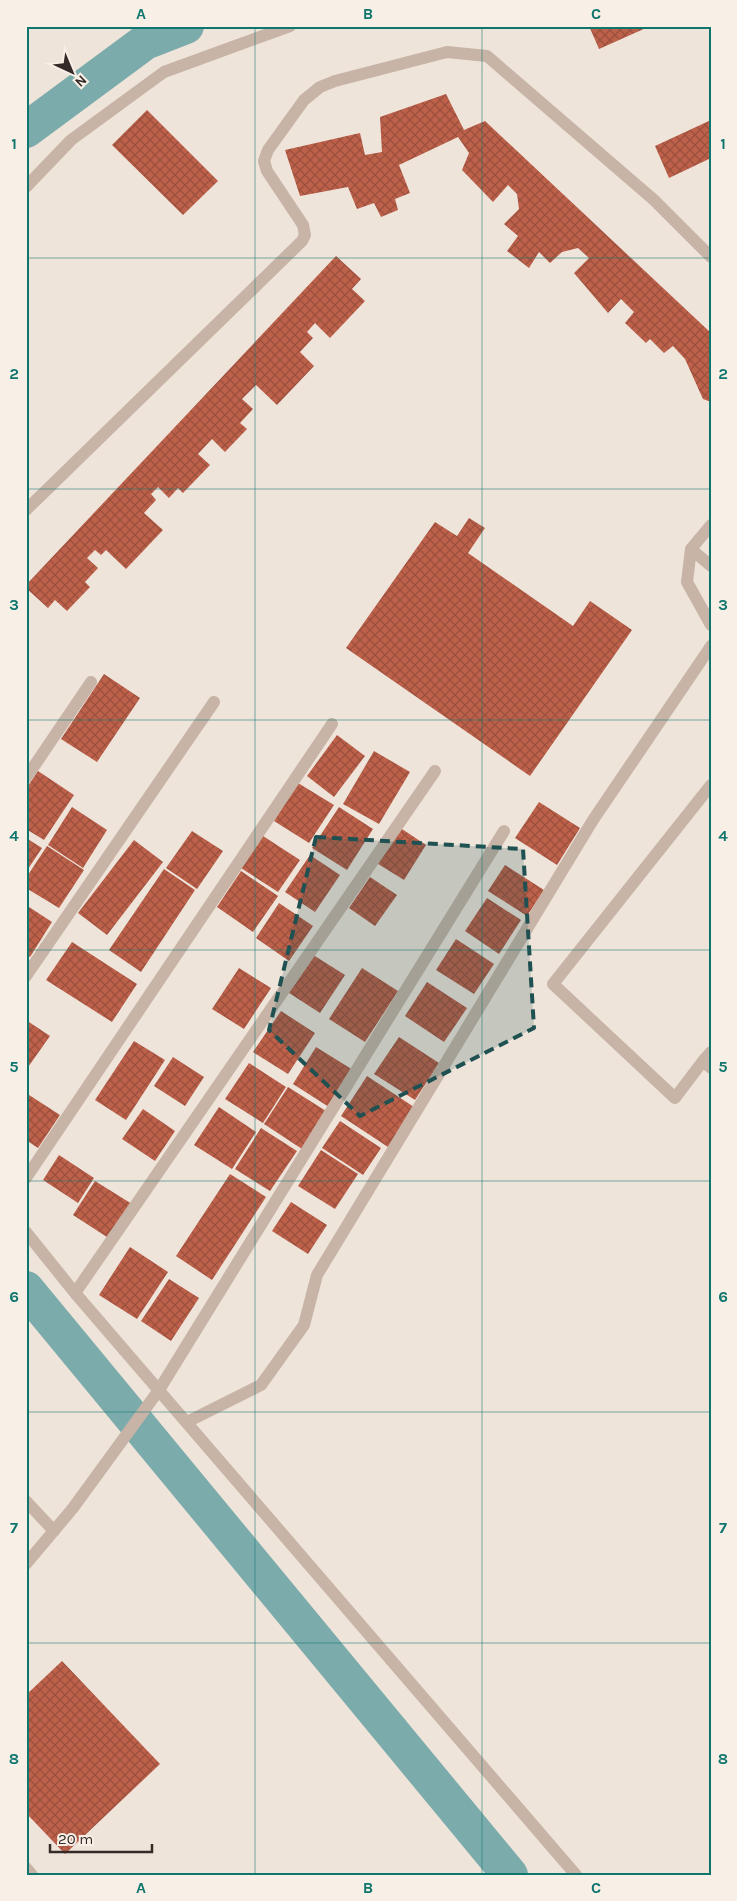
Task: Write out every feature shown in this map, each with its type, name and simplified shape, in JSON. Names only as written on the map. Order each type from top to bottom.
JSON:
[{"type":"street","points":[[26,187],[71,140],[164,72],[290,26]]},
{"type":"street","points":[[26,510],[302,242],[305,234],[303,225],[267,171],[264,161],[268,150],[304,100],[320,87],[336,81],[447,52],[487,56],[654,200],[711,257]]},
{"type":"street","points":[[711,525],[691,549],[687,582],[711,625]]},
{"type":"street","points":[[691,549],[711,566]]},
{"type":"street","points":[[187,1422],[261,1385],[304,1325],[317,1275],[593,820],[711,646]]},
{"type":"street","points":[[26,778],[91,682]]},
{"type":"street","points":[[26,976],[214,702]]},
{"type":"street","points":[[26,1178],[332,724]]},
{"type":"street","points":[[75,1293],[435,771]]},
{"type":"street","points":[[708,1060],[675,1098],[553,984],[711,785]]},
{"type":"street","points":[[26,1564],[74,1508],[160,1390],[504,831]]},
{"type":"street","points":[[26,1232],[75,1293],[576,1875]]},
{"type":"street","points":[[26,1501],[54,1531]]},
{"type":"street","points":[[26,1868],[32,1875]]},
{"type":"highlighted area","points":[[316,837],[523,849],[534,1028],[360,1116],[269,1030]]},
{"type":"building","points":[[589,26],[645,26],[646,28],[599,49]]},
{"type":"building","points":[[446,94],[464,130],[485,121],[711,333],[711,402],[703,399],[685,359],[673,346],[664,353],[650,339],[646,343],[625,323],[634,312],[621,299],[608,313],[574,273],[589,258],[578,248],[562,252],[550,263],[539,252],[529,268],[507,251],[518,236],[504,224],[519,209],[517,194],[508,185],[493,202],[462,170],[469,153],[458,137],[399,165],[410,193],[395,199],[398,210],[381,217],[374,203],[357,209],[348,187],[300,196],[285,150],[360,133],[365,155],[382,152],[380,117]]},
{"type":"building","points":[[147,110],[218,181],[183,215],[112,145]]},
{"type":"building","points":[[711,120],[711,158],[669,178],[655,146]]},
{"type":"building","points":[[336,256],[361,279],[352,289],[365,301],[330,338],[315,323],[307,332],[313,338],[300,352],[314,366],[277,405],[256,385],[242,399],[253,409],[240,423],[247,429],[225,452],[212,439],[198,454],[210,465],[183,493],[178,488],[169,498],[158,487],[151,494],[156,500],[144,513],[163,530],[126,569],[106,550],[101,555],[95,550],[87,558],[98,568],[85,582],[90,587],[67,611],[55,600],[48,608],[26,588],[26,585]]},
{"type":"building","points":[[469,518],[485,528],[468,553],[573,626],[590,601],[632,630],[530,776],[346,648],[435,522],[457,536]]},
{"type":"building","points":[[104,674],[140,698],[97,762],[61,739]]},
{"type":"building","points":[[337,735],[365,756],[334,797],[307,776]]},
{"type":"building","points":[[374,751],[410,772],[379,824],[343,804]]},
{"type":"building","points":[[38,771],[74,795],[44,840],[26,829],[26,789]]},
{"type":"building","points":[[298,783],[334,805],[309,843],[274,821]]},
{"type":"building","points":[[539,802],[580,828],[557,865],[515,838]]},
{"type":"building","points":[[72,807],[107,830],[83,868],[48,845]]},
{"type":"building","points":[[339,807],[373,829],[347,870],[312,848]]},
{"type":"building","points":[[399,827],[426,845],[404,880],[375,862]]},
{"type":"building","points":[[192,831],[223,851],[197,889],[166,868]]},
{"type":"building","points":[[263,836],[300,860],[278,892],[241,868]]},
{"type":"building","points":[[26,838],[42,848],[26,872]]},
{"type":"building","points":[[134,840],[163,862],[107,935],[78,913]]},
{"type":"building","points":[[47,846],[84,870],[59,908],[26,888],[26,878]]},
{"type":"building","points":[[310,855],[340,875],[315,912],[285,892]]},
{"type":"building","points":[[505,865],[544,890],[527,916],[488,891]]},
{"type":"building","points":[[164,869],[195,890],[141,972],[109,950]]},
{"type":"building","points":[[241,871],[278,896],[253,932],[217,907]]},
{"type":"building","points":[[370,877],[397,895],[375,926],[349,908]]},
{"type":"building","points":[[487,898],[521,920],[499,954],[465,931]]},
{"type":"building","points":[[279,903],[313,926],[289,961],[256,938]]},
{"type":"building","points":[[26,905],[52,922],[30,957],[26,955]]},
{"type":"building","points":[[456,939],[494,964],[474,994],[436,970]]},
{"type":"building","points":[[72,942],[137,984],[112,1022],[46,980]]},
{"type":"building","points":[[310,953],[345,975],[320,1013],[286,991]]},
{"type":"building","points":[[239,968],[271,988],[244,1029],[212,1009]]},
{"type":"building","points":[[362,968],[398,991],[365,1042],[329,1019]]},
{"type":"building","points":[[427,982],[467,1008],[444,1042],[405,1016]]},
{"type":"building","points":[[281,1011],[315,1033],[288,1074],[253,1052]]},
{"type":"building","points":[[26,1020],[50,1036],[26,1070]]},
{"type":"building","points":[[399,1037],[439,1063],[415,1100],[374,1074]]},
{"type":"building","points":[[134,1041],[165,1060],[126,1120],[95,1100]]},
{"type":"building","points":[[316,1047],[353,1070],[329,1107],[293,1084]]},
{"type":"building","points":[[173,1057],[204,1077],[185,1106],[154,1086]]},
{"type":"building","points":[[249,1063],[286,1087],[263,1123],[225,1099]]},
{"type":"building","points":[[367,1076],[414,1107],[388,1147],[341,1116]]},
{"type":"building","points":[[288,1087],[326,1111],[302,1149],[264,1124]]},
{"type":"building","points":[[26,1093],[60,1115],[38,1148],[26,1140]]},
{"type":"building","points":[[219,1107],[256,1132],[232,1169],[194,1145]]},
{"type":"building","points":[[143,1109],[175,1131],[155,1161],[122,1139]]},
{"type":"building","points":[[340,1121],[381,1148],[363,1175],[322,1148]]},
{"type":"building","points":[[261,1128],[297,1151],[270,1191],[235,1169]]},
{"type":"building","points":[[321,1150],[358,1174],[335,1209],[298,1186]]},
{"type":"building","points":[[59,1155],[94,1178],[78,1203],[43,1180]]},
{"type":"building","points":[[230,1174],[266,1197],[212,1280],[176,1256]]},
{"type":"building","points":[[95,1181],[132,1204],[110,1239],[73,1215]]},
{"type":"building","points":[[291,1202],[327,1225],[308,1254],[272,1231]]},
{"type":"building","points":[[130,1247],[168,1272],[137,1319],[99,1295]]},
{"type":"building","points":[[169,1279],[199,1298],[171,1341],[141,1321]]},
{"type":"building","points":[[62,1661],[160,1764],[65,1854],[26,1813],[26,1695]]},
{"type":"waterway","points":[[26,130],[145,42],[186,26]]},
{"type":"waterway","points":[[26,1289],[510,1875]]}]
